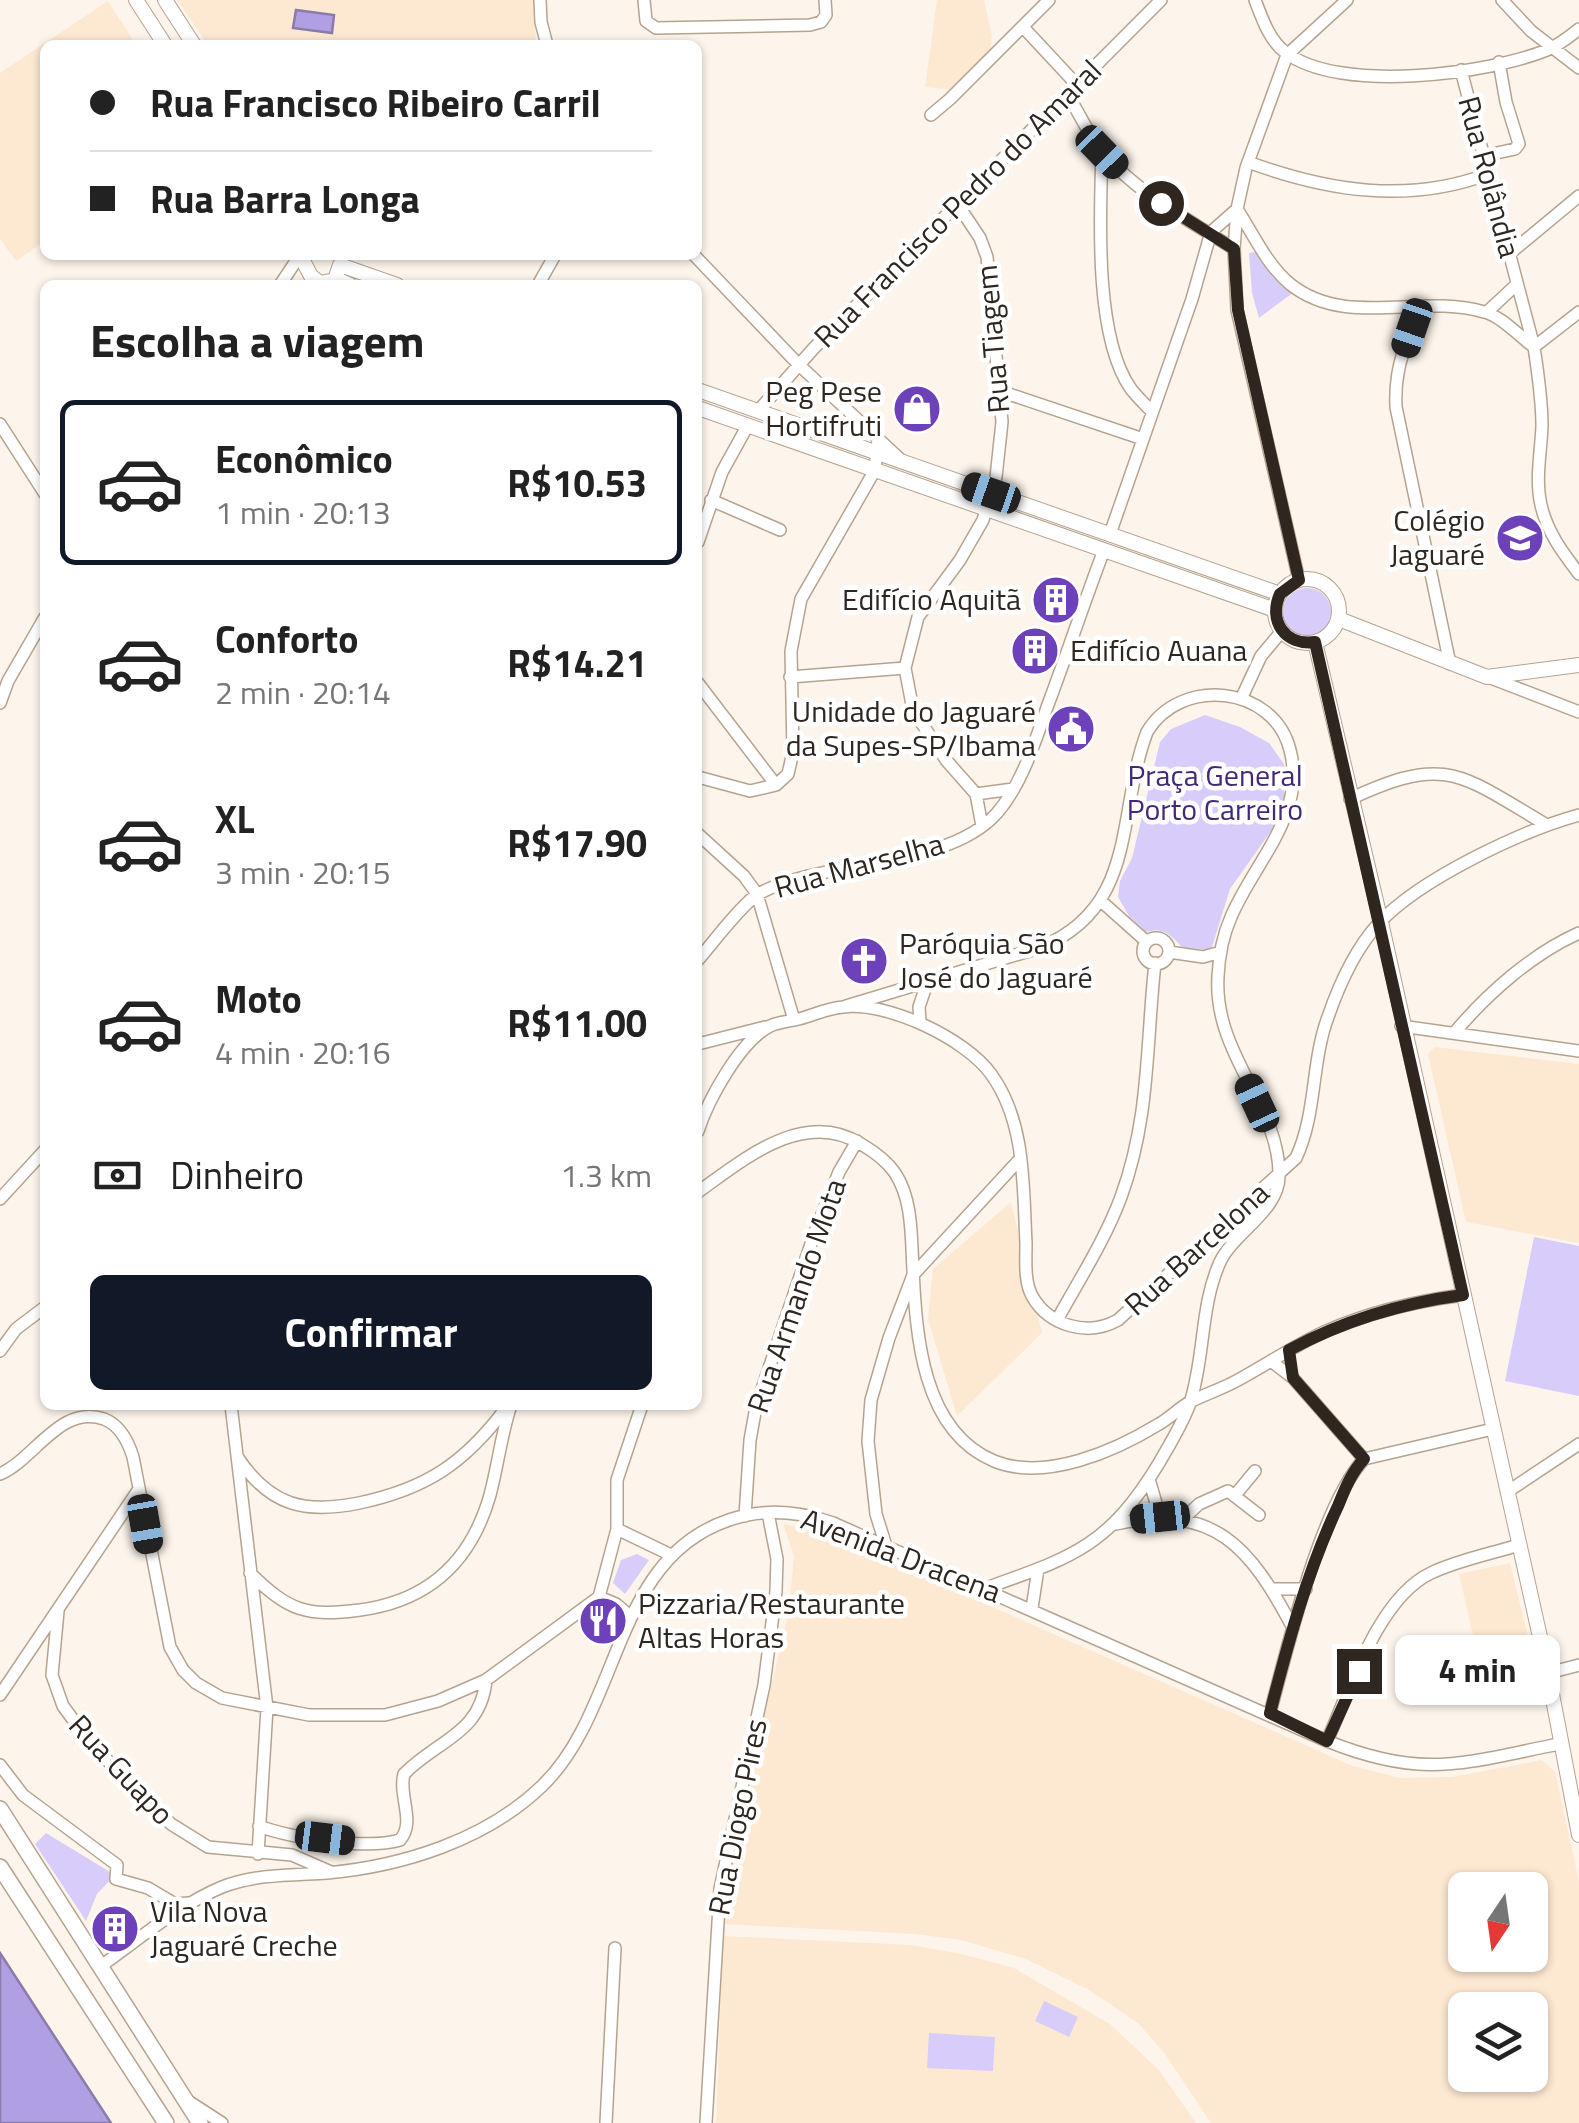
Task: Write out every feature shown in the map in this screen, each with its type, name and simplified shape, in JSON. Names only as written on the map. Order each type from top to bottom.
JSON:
[{"type":"highway","points":[[0,1809],[200,2123]]},
{"type":"highway","points":[[0,1867],[166,2123]]},
{"type":"main road","points":[[136,0],[162,40]]},
{"type":"main road","points":[[164,0],[191,40]]},
{"type":"main road","points":[[306,260],[327,277],[353,280]]},
{"type":"main road","points":[[702,391],[877,446],[904,462],[1280,594]]},
{"type":"main road","points":[[702,409],[1275,610]]},
{"type":"main road","points":[[1312,579],[1330,588],[1339,606],[1339,619],[1330,634],[1315,642],[1297,642],[1282,631],[1275,610],[1280,594],[1299,580],[1312,579]]},
{"type":"main road","points":[[1339,619],[1487,676],[1579,665]]},
{"type":"main road","points":[[1315,642],[1548,1672],[1579,1835]]},
{"type":"street","points":[[540,0],[546,40]]},
{"type":"street","points":[[644,0],[646,21],[656,28],[810,25],[820,22],[826,14],[825,0]]},
{"type":"street","points":[[930,114],[1049,0]]},
{"type":"street","name":"Rua Francisco Pedro do Amaral","points":[[758,411],[1161,0]]},
{"type":"street","points":[[1255,0],[1268,30],[1288,54],[1340,73],[1383,79],[1461,70],[1554,48],[1579,29]]},
{"type":"street","points":[[1299,580],[1238,310],[1234,249],[1237,209],[1248,162],[1288,54],[1346,0]]},
{"type":"street","points":[[1502,0],[1531,31],[1579,68]]},
{"type":"street","points":[[1023,27],[1078,85]]},
{"type":"street","points":[[1483,156],[1514,149],[1519,144],[1499,62]]},
{"type":"street","name":"Rua Rolândia","points":[[1461,70],[1534,346],[1540,384],[1538,485],[1542,507],[1559,548],[1579,574]]},
{"type":"street","points":[[1068,95],[1102,152],[1150,196],[1234,249]]},
{"type":"street","points":[[1102,152],[1108,333],[1123,374],[1152,412]]},
{"type":"street","points":[[1248,162],[1353,191],[1390,193],[1464,183],[1488,174]]},
{"type":"street","points":[[1510,254],[1579,196]]},
{"type":"street","name":"Rua Tiagem","points":[[958,205],[980,238],[987,257],[1000,391],[1001,449],[987,509],[960,560],[918,616],[905,668],[908,696],[920,724],[976,794],[982,826]]},
{"type":"street","points":[[1110,534],[1192,300],[1211,232],[1237,209]]},
{"type":"street","points":[[1237,209],[1277,271],[1312,296],[1356,309],[1426,306],[1487,312],[1534,346],[1579,312]]},
{"type":"street","points":[[699,260],[877,446],[875,470],[801,600],[793,634],[790,677],[794,752],[788,774],[776,784],[750,791],[702,778]]},
{"type":"street","name":"Rua Rolândia","points":[[1487,312],[1518,284]]},
{"type":"street","points":[[1426,306],[1412,328],[1396,371],[1396,407],[1450,664]]},
{"type":"street","points":[[1000,391],[1143,439]]},
{"type":"street","points":[[0,424],[40,486]]},
{"type":"street","points":[[702,530],[722,472],[748,426]]},
{"type":"street","points":[[712,500],[780,530]]},
{"type":"street","name":"Rua Marselha","points":[[702,956],[758,894],[816,874],[944,846],[982,826],[997,813],[1013,789],[1036,738],[1104,550]]},
{"type":"street","points":[[0,702],[40,626]]},
{"type":"street","points":[[1240,699],[1261,656],[1282,631]]},
{"type":"street","points":[[790,677],[905,668]]},
{"type":"street","points":[[1487,676],[1579,712]]},
{"type":"street","points":[[702,688],[776,784]]},
{"type":"street","points":[[702,1043],[846,1006],[1048,944],[1086,918],[1101,901],[1126,837],[1141,750],[1152,725],[1166,709],[1191,697],[1221,694],[1240,699],[1271,718],[1286,736],[1292,794],[1279,833],[1232,914],[1218,980],[1220,1020],[1272,1133],[1280,1174],[1272,1199],[1230,1244],[1216,1272],[1190,1402],[1149,1479],[1116,1524],[1075,1554],[986,1588]]},
{"type":"street","points":[[1350,800],[1415,773],[1440,773],[1478,785],[1546,824]]},
{"type":"street","points":[[976,794],[1013,789]]},
{"type":"street","name":"Rua Barcelona","points":[[1058,1320],[1088,1329],[1118,1320],[1296,1158],[1307,1128],[1328,1017],[1357,955],[1381,922],[1432,883],[1546,824],[1579,815]]},
{"type":"street","points":[[702,838],[758,894],[794,1020]]},
{"type":"street","points":[[1101,901],[1147,942]]},
{"type":"street","points":[[1454,1032],[1547,949],[1579,933]]},
{"type":"street","points":[[1154,963],[1144,955],[1147,942],[1163,940],[1169,952]]},
{"type":"street","points":[[1169,952],[1203,958],[1221,952]]},
{"type":"street","points":[[1154,963],[1164,960],[1169,952]]},
{"type":"street","points":[[846,1006],[920,1021],[990,1072],[1014,1118],[1029,1290],[1058,1320],[1123,1192],[1150,1063],[1154,963]]},
{"type":"street","points":[[920,1021],[919,1007],[927,982]]},
{"type":"street","points":[[702,1123],[722,1078],[769,1026]]},
{"type":"street","points":[[1402,1026],[1579,1051]]},
{"type":"street","points":[[702,1189],[751,1154],[788,1137],[816,1132],[857,1141],[881,1158],[895,1172],[904,1192],[911,1230],[918,1334],[932,1393],[952,1429],[992,1460],[1040,1467],[1086,1457],[1159,1424],[1190,1402],[1326,1331],[1360,1318],[1463,1295]]},
{"type":"street","name":"Rua Armando Mota","points":[[745,1516],[756,1406],[816,1232],[839,1172],[857,1141]]},
{"type":"street","points":[[0,1199],[40,1155]]},
{"type":"street","points":[[886,1546],[876,1514],[868,1441],[877,1374],[913,1274],[1020,1158]]},
{"type":"street","points":[[0,1351],[16,1329],[40,1311]]},
{"type":"street","points":[[1289,1350],[1293,1378]]},
{"type":"street","points":[[1271,1361],[1293,1378],[1364,1459]]},
{"type":"street","points":[[231,1410],[267,1708],[258,1854]]},
{"type":"street","points":[[236,1456],[249,1475],[271,1493],[298,1506],[324,1509],[408,1490],[435,1477],[471,1450],[506,1410]]},
{"type":"street","points":[[250,1572],[279,1600],[306,1612],[350,1611],[406,1600],[431,1586],[464,1552],[483,1516],[509,1410]]},
{"type":"street","points":[[0,1474],[22,1461],[59,1427],[89,1416],[112,1423],[125,1437],[133,1456],[163,1624],[175,1658],[196,1683],[212,1694],[267,1708],[324,1716],[384,1715],[438,1701],[486,1680],[599,1597],[616,1529],[617,1480],[640,1410]]},
{"type":"street","points":[[1270,1713],[1324,1536],[1354,1471],[1364,1459],[1492,1428]]},
{"type":"street","points":[[1508,1492],[1579,1444]]},
{"type":"street","points":[[471,1450],[486,1451],[496,1461]]},
{"type":"street","points":[[1236,1494],[1255,1471]]},
{"type":"street","points":[[1149,1479],[1160,1517]]},
{"type":"street","points":[[0,1695],[139,1489]]},
{"type":"street","points":[[1183,1519],[1198,1504],[1222,1491],[1236,1494],[1259,1515]]},
{"type":"street","name":"Avenida Dracena","points":[[101,1966],[194,1902],[241,1881],[390,1864],[471,1834],[540,1788],[569,1756],[584,1729],[654,1575],[671,1555],[712,1525],[745,1516],[792,1512],[814,1516],[1380,1761],[1432,1767],[1559,1744]]},
{"type":"street","name":"Rua Diogo Pires","points":[[706,2123],[720,1889],[764,1685],[776,1592],[777,1558],[768,1513]]},
{"type":"street","points":[[1116,1524],[1160,1517],[1183,1519],[1223,1536],[1264,1575],[1293,1628]]},
{"type":"street","points":[[616,1529],[671,1555]]},
{"type":"street","points":[[1327,1741],[1375,1636],[1402,1595],[1430,1573],[1519,1545]]},
{"type":"street","points":[[1032,1608],[1038,1570]]},
{"type":"street","points":[[1273,1589],[1306,1589]]},
{"type":"street","points":[[599,1597],[632,1617]]},
{"type":"street","name":"Rua Guapo","points":[[58,1610],[52,1675],[62,1706],[76,1727],[184,1835],[208,1847],[292,1855],[331,1872]]},
{"type":"street","points":[[1548,1672],[1579,1665]]},
{"type":"street","points":[[259,1826],[350,1842],[400,1840],[407,1830],[404,1774],[474,1718],[483,1704],[486,1680]]},
{"type":"street","points":[[0,1765],[22,1796],[117,1865],[116,1880],[148,1888],[175,1904],[194,1902]]},
{"type":"street","points":[[606,2123],[615,1948]]},
{"type":"street","points":[[183,2098],[222,2123]]},
{"type":"shaded area","points":[[177,0],[534,0],[536,40],[205,40]]},
{"type":"shaded area","points":[[937,0],[984,0],[992,36],[990,55],[954,90],[925,87]]},
{"type":"shaded area","points":[[108,1],[133,40],[50,40]]},
{"type":"shaded area","points":[[296,10],[334,15],[332,33],[293,28]]},
{"type":"shaded area","points":[[40,46],[40,244],[16,261],[0,239],[0,73]]},
{"type":"shaded area","points":[[1435,1047],[1579,1064],[1579,1243],[1466,1222],[1428,1054]]},
{"type":"shaded area","points":[[1011,1202],[1042,1333],[957,1416],[928,1319],[933,1269]]},
{"type":"shaded area","points":[[783,1524],[811,1528],[845,1542],[1353,1766],[1400,1778],[1452,1777],[1542,1760],[1555,1772],[1579,1881],[1579,2123],[1211,2123],[1165,2054],[1139,2024],[1089,1990],[1026,1959],[961,1940],[914,1934],[723,1924],[722,1899],[789,1610],[794,1556]]},
{"type":"shaded area","points":[[1510,1563],[1531,1649],[1479,1661],[1459,1574]]},
{"type":"shaded area","points":[[723,1936],[911,1945],[1014,1968],[1110,2024],[1159,2070],[1196,2123],[716,2123]]},
{"type":"shaded area","points":[[0,1953],[111,2123],[0,2123]]},
{"type":"green space","points":[[1255,252],[1294,292],[1259,318],[1252,293],[1249,253]]},
{"type":"green space","points":[[1307,588],[1324,595],[1331,612],[1324,629],[1307,636],[1290,629],[1283,612],[1290,595]]},
{"type":"green space","name":"Praça General Porto Carreiro","points":[[1205,715],[1240,727],[1269,743],[1284,764],[1284,796],[1274,827],[1230,889],[1211,950],[1183,948],[1167,933],[1146,932],[1129,916],[1118,897],[1120,881],[1132,858],[1160,742],[1171,729]]},
{"type":"green space","points":[[1534,1237],[1579,1246],[1579,1396],[1505,1381]]},
{"type":"green space","points":[[637,1554],[649,1560],[625,1594],[613,1583],[621,1560]]},
{"type":"green space","points":[[46,1833],[115,1875],[97,1894],[86,1921],[35,1844]]},
{"type":"green space","points":[[1044,2001],[1078,2017],[1069,2037],[1035,2021]]},
{"type":"green space","points":[[929,2033],[995,2037],[993,2071],[927,2068]]},
{"type":"place","name":"Peg Pese Hortifruti","points":[[917,409]]},
{"type":"place","name":"Colégio Jaguaré","points":[[1520,538]]},
{"type":"place","name":"Edifício Aquitã","points":[[1056,600]]},
{"type":"place","name":"Edifício Auana","points":[[1035,651]]},
{"type":"place","name":"Unidade do Jaguaré da Supes-SP/Ibama","points":[[1071,729]]},
{"type":"place","name":"Paróquia São José do Jaguaré","points":[[864,961]]},
{"type":"place","name":"Pizzaria/Restaurante Altas Horas","points":[[603,1621]]},
{"type":"place","name":"Vila Nova Jaguaré Creche","points":[[115,1929]]},
{"type":"route","points":[[1161,203],[1234,249],[1238,310],[1299,580],[1280,594],[1275,616],[1289,638],[1315,642],[1463,1295],[1360,1318],[1289,1350],[1293,1378],[1364,1459],[1354,1471],[1324,1536],[1270,1713],[1327,1741],[1359,1671]]}]
